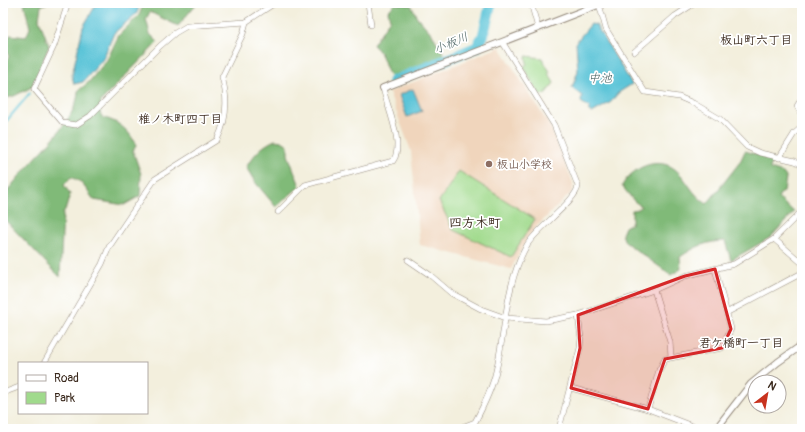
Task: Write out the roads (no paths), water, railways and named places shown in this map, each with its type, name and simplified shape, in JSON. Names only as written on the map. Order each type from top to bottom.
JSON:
[{"type":"street","points":[[68,3],[54,46],[34,89],[63,123],[76,125],[90,116],[175,33],[187,26],[246,22],[275,3]]},
{"type":"street","points":[[368,3],[371,25]]},
{"type":"street","points":[[531,3],[538,28]]},
{"type":"street","points":[[634,52],[675,16],[695,3]]},
{"type":"street","points":[[278,212],[305,185],[393,161],[397,156],[397,143],[383,88],[601,4],[606,29],[645,92],[679,97],[693,103],[720,119],[748,146],[760,153],[795,161],[802,165]]},
{"type":"street","points":[[45,362],[102,264],[109,248],[155,179],[217,140],[227,103],[222,77],[246,22]]},
{"type":"street","points":[[457,429],[475,422],[496,373],[513,274],[528,244],[541,227],[572,198],[578,186],[554,125],[503,43]]},
{"type":"street","points":[[802,98],[797,106],[802,115]]},
{"type":"street","points":[[779,158],[794,134],[802,127]]},
{"type":"street","points":[[408,260],[430,275],[451,293],[481,310],[506,318],[546,321],[578,315],[654,290],[685,276],[715,270],[734,264],[774,239],[802,211]]},
{"type":"street","points":[[774,239],[802,263]]},
{"type":"street","points":[[796,258],[802,255]]},
{"type":"street","points":[[648,409],[659,370],[665,359],[722,348],[731,329],[728,312],[715,270]]},
{"type":"street","points":[[728,312],[802,273]]},
{"type":"street","points":[[654,290],[670,342],[671,357]]},
{"type":"street","points":[[559,429],[571,388],[580,348],[581,338],[578,315]]},
{"type":"street","points":[[716,429],[751,384],[802,345]]},
{"type":"street","points":[[3,393],[18,387]]},
{"type":"street","points":[[571,388],[648,409],[700,429]]},
{"type":"water","points":[[97,3],[140,3],[137,13],[114,33],[103,59],[83,82],[74,84],[72,75],[83,27]]},
{"type":"water","name":"中池","points":[[591,24],[596,25],[632,84],[618,93],[611,102],[592,113],[588,110],[590,108],[581,102],[582,96],[572,88],[578,71],[576,42]]},
{"type":"water","points":[[413,89],[422,111],[407,117],[399,95]]},
{"type":"waterway","name":"小板川","points":[[393,81],[477,47],[483,36],[491,3]]},
{"type":"waterway","points":[[3,125],[30,93]]},
{"type":"place","name":"板山小学校","points":[[489,164]]},
{"type":"district","name":"板山町六丁目","points":[[756,40]]},
{"type":"district","name":"椎ノ木町四丁目","points":[[180,119]]},
{"type":"district","name":"四方木町","points":[[475,222]]},
{"type":"district","name":"君ケ橋町一丁目","points":[[741,343]]}]
